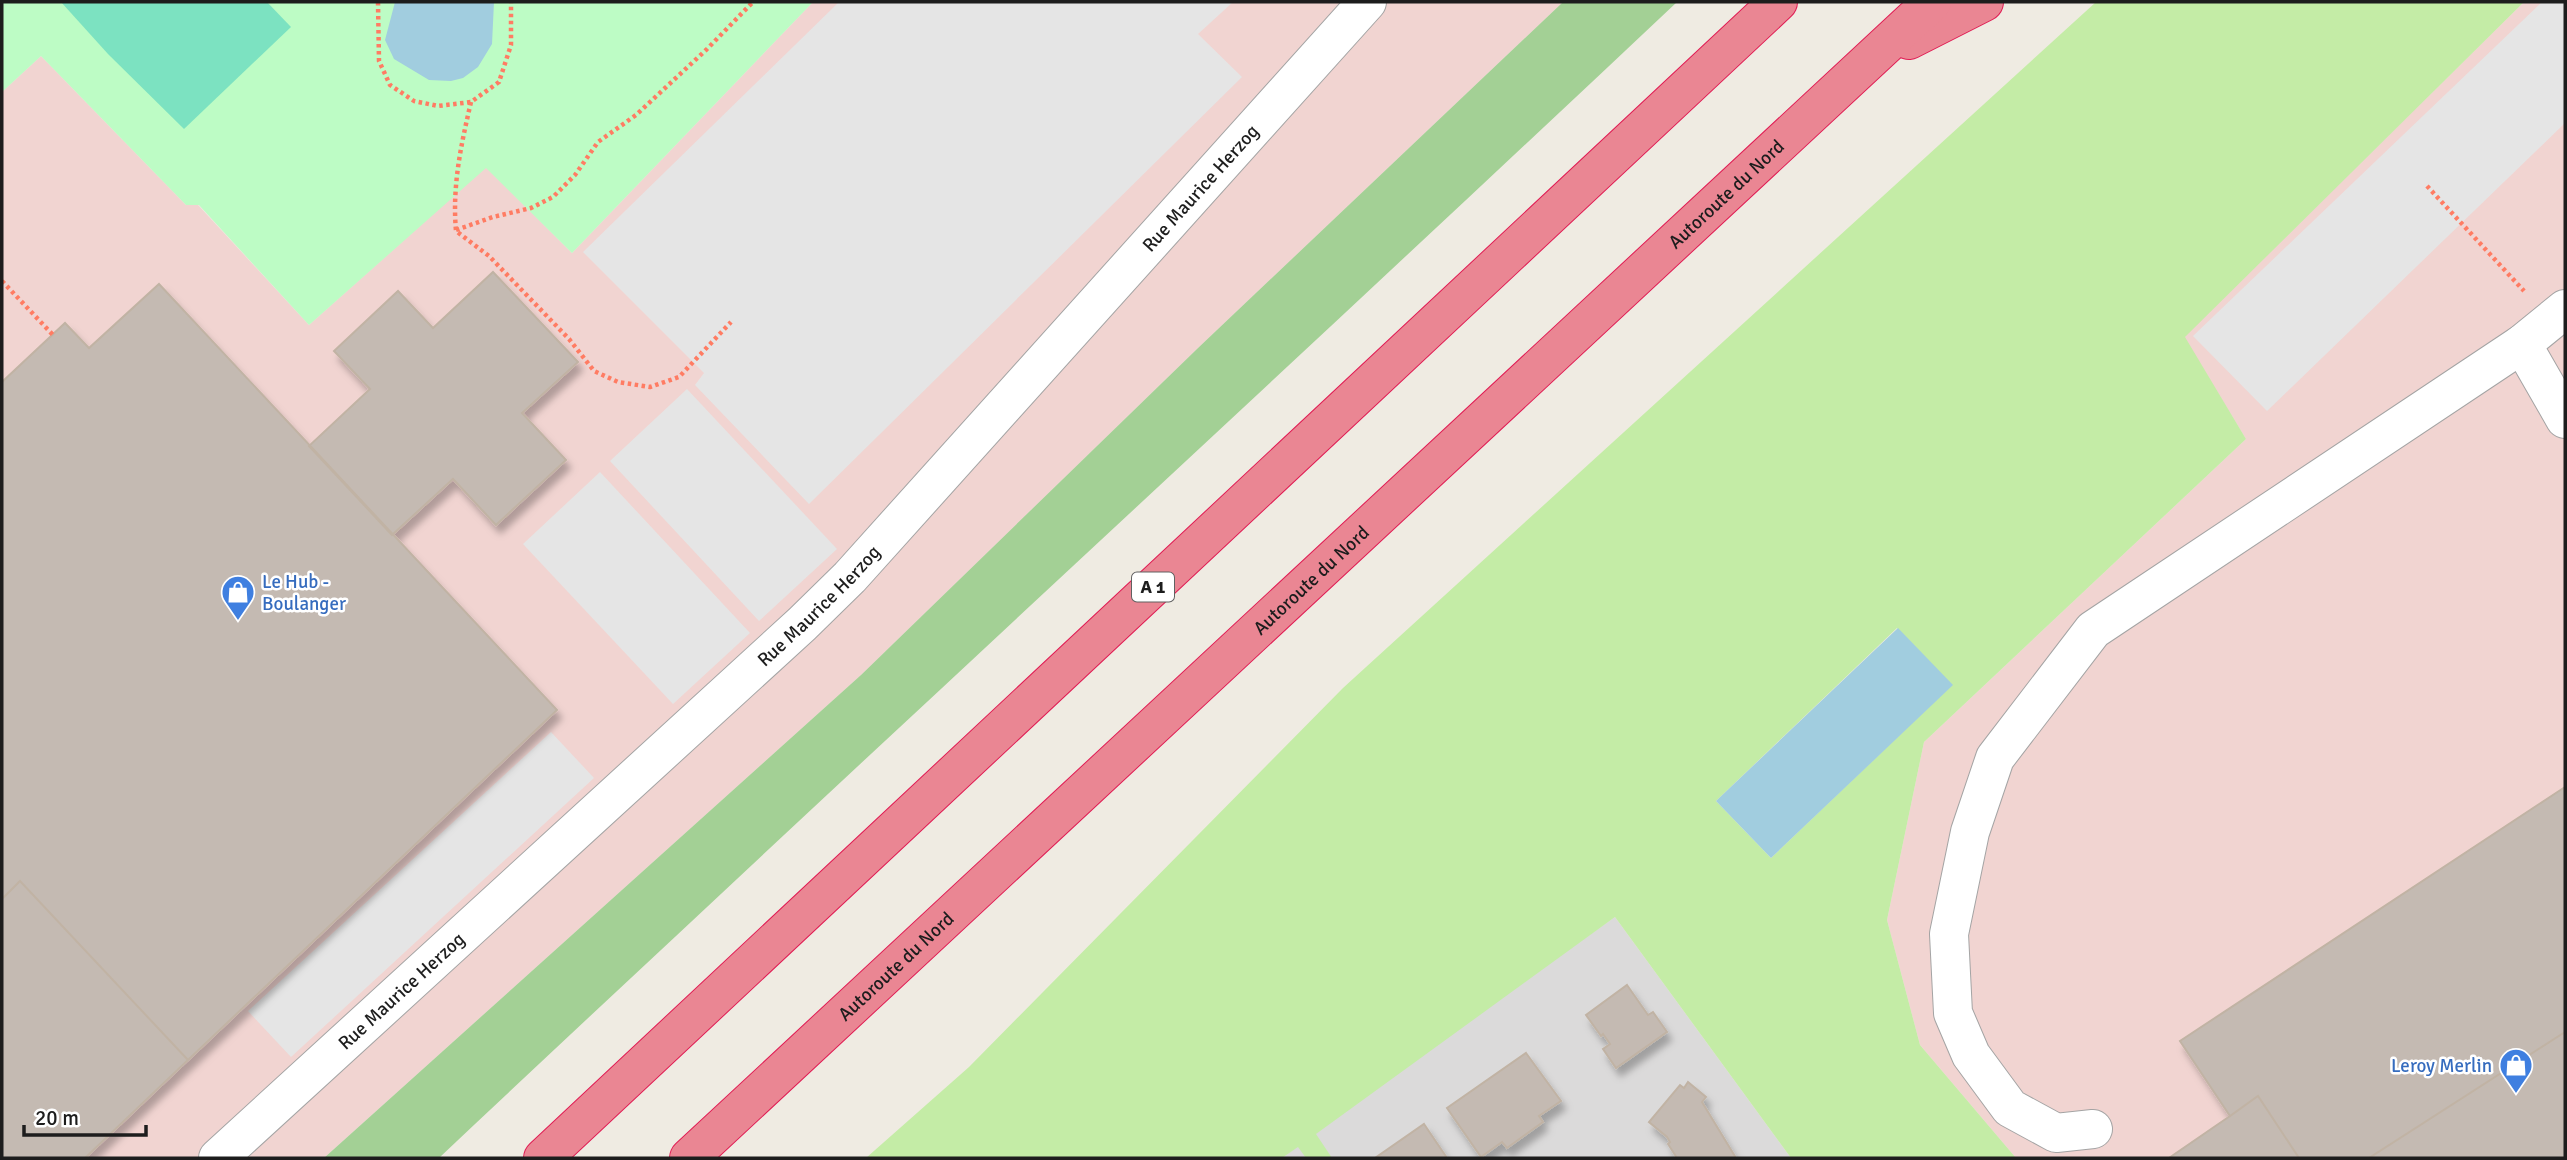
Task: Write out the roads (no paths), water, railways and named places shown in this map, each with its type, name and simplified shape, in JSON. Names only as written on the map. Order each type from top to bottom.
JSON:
[{"type":"highway","name":"Autoroute du Nord","points":[[689,1158],[1931,2]]},
{"type":"highway","points":[[1870,59],[1984,2]]},
{"type":"highway","name":"A 1","points":[[544,1158],[1769,7]]},
{"type":"street","name":"Rue Maurice Herzog","points":[[218,1158],[802,624],[850,577],[1367,2]]},
{"type":"street","points":[[2093,1129],[2056,1133],[2010,1108],[1970,1055],[1953,1013],[1949,934],[1970,832],[1995,758],[2093,630],[2543,327],[2565,419]]},
{"type":"water","points":[[395,2],[494,2],[492,44],[478,67],[463,78],[451,81],[429,80],[394,59],[385,40]]},
{"type":"water","points":[[1898,628],[1953,685],[1771,858],[1716,801]]},
{"type":"place","name":"Le Hub - Boulanger","points":[[238,622]]},
{"type":"place","name":"Leroy Merlin","points":[[2516,1095]]}]
